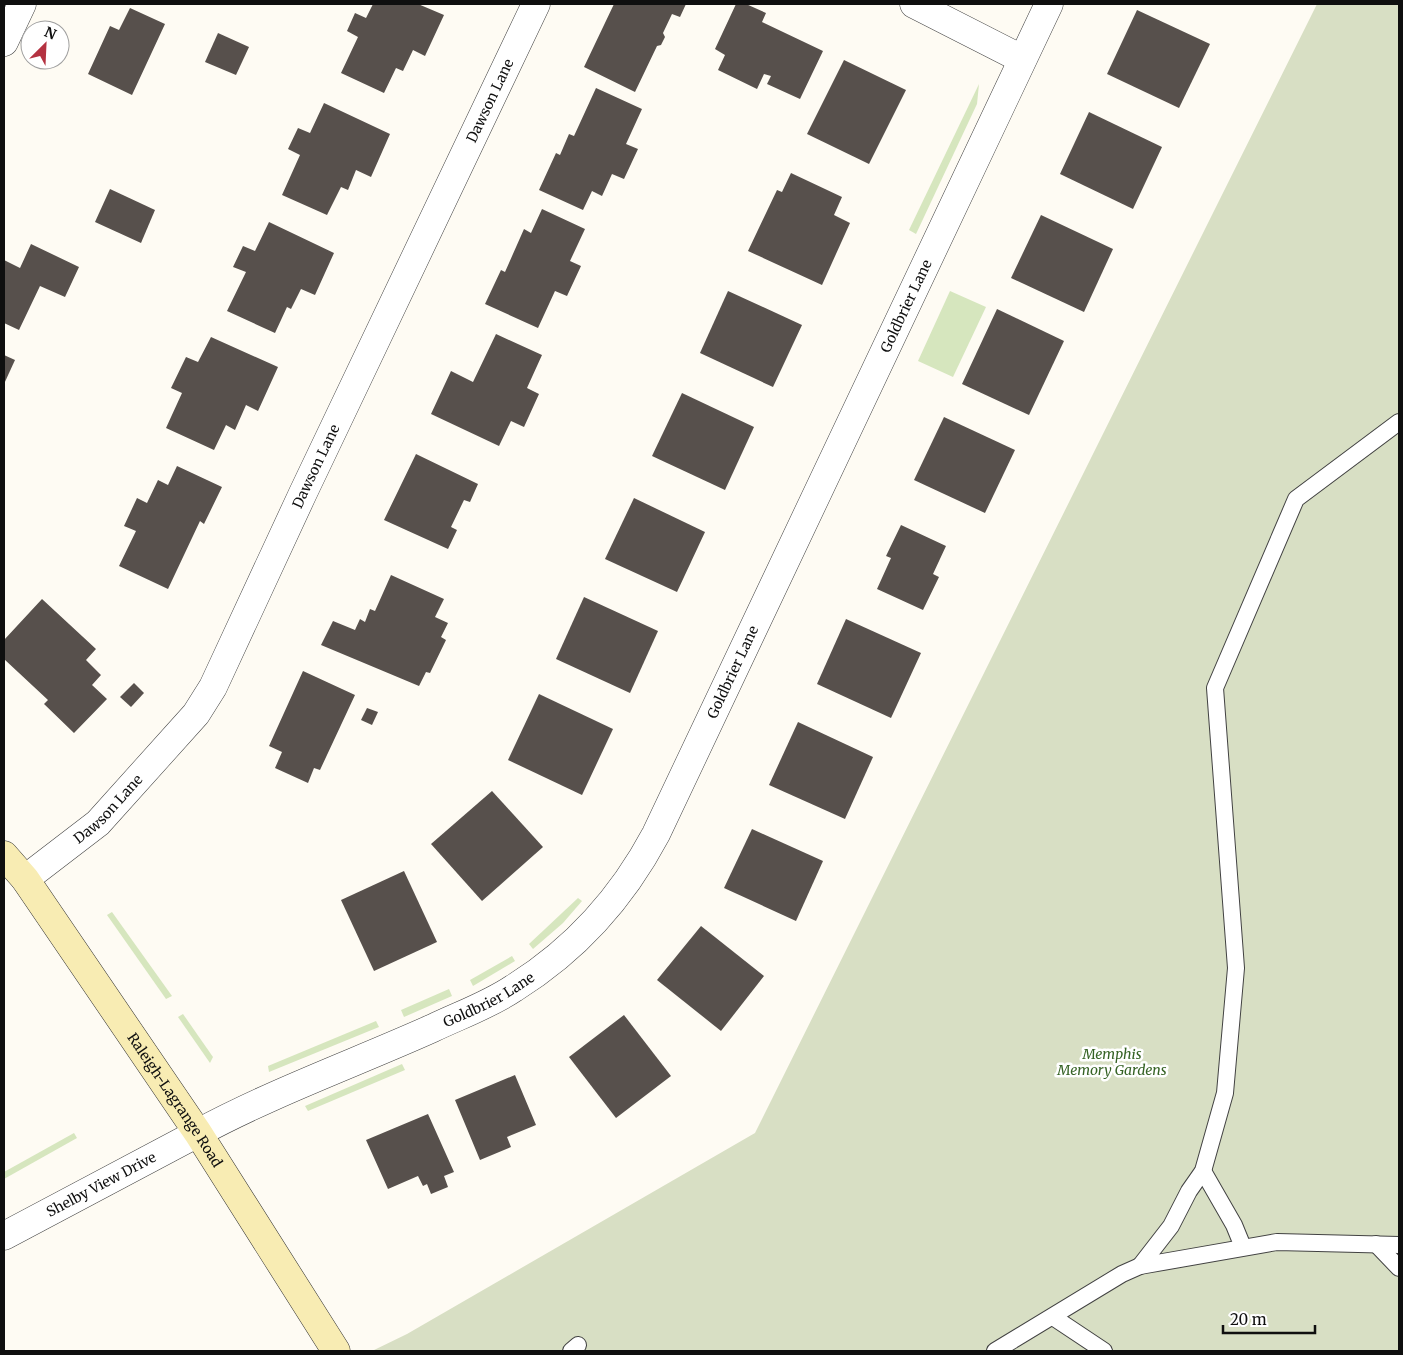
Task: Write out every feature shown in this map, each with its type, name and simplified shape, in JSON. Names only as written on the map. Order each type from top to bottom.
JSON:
[{"type":"main road","name":"Raleigh-Lagrange Road","points":[[4,855],[25,879],[198,1133],[336,1351]]},
{"type":"street","points":[[4,42],[22,4]]},
{"type":"street","name":"Dawson Lane","points":[[25,879],[98,823],[196,714],[213,687],[303,493],[536,4]]},
{"type":"street","points":[[914,4],[1022,59]]},
{"type":"street","name":"Goldbrier Lane","points":[[198,1133],[266,1099],[499,998],[540,971],[574,944],[621,891],[656,834],[1049,4]]},
{"type":"street","name":"Shelby View Drive","points":[[4,1236],[198,1133]]},
{"type":"lane","points":[[1140,1266],[1171,1226],[1189,1191],[1203,1171],[1224,1093],[1236,968],[1215,688],[1296,499],[1399,422]]},
{"type":"lane","points":[[1203,1171],[1234,1225],[1243,1248]]},
{"type":"lane","points":[[996,1351],[1122,1274],[1140,1266],[1277,1242],[1399,1245]]},
{"type":"lane","points":[[1376,1244],[1399,1268]]},
{"type":"lane","points":[[1053,1317],[1104,1351]]},
{"type":"green space","name":"Memphis Memory Gardens","points":[[1317,4],[1399,4],[1399,1351],[372,1351],[407,1334],[755,1133]]},
{"type":"green space","points":[[979,84],[977,104],[916,234],[909,230]]},
{"type":"green space","points":[[950,291],[986,307],[953,377],[918,361]]},
{"type":"green space","points":[[578,898],[582,901],[563,923],[533,949],[529,944]]},
{"type":"green space","points":[[112,912],[172,996],[166,999],[107,915]]},
{"type":"green space","points":[[512,956],[515,961],[473,986],[470,980]]},
{"type":"green space","points":[[449,989],[452,996],[404,1017],[401,1010]]},
{"type":"green space","points":[[183,1014],[213,1057],[210,1063],[178,1017]]},
{"type":"green space","points":[[376,1021],[379,1027],[269,1072],[268,1066]]},
{"type":"green space","points":[[402,1064],[405,1070],[308,1111],[305,1106]]},
{"type":"green space","points":[[74,1133],[77,1138],[4,1179],[4,1172]]},
{"type":"building","points":[[373,4],[418,4],[444,15],[425,56],[413,50],[403,71],[396,68],[384,93],[341,73],[358,37],[347,31],[355,13],[366,18]]},
{"type":"building","points":[[614,4],[686,4],[680,17],[672,14],[663,33],[665,37],[661,45],[657,46],[635,92],[584,67]]},
{"type":"building","points":[[736,4],[746,4],[766,13],[762,22],[823,51],[800,99],[767,84],[771,76],[764,74],[757,89],[718,70],[725,55],[715,49]]},
{"type":"building","points":[[130,8],[165,24],[132,95],[88,74],[110,26],[119,30]]},
{"type":"building","points":[[1137,10],[1210,44],[1179,108],[1107,74]]},
{"type":"building","points":[[218,33],[249,47],[236,75],[205,62]]},
{"type":"building","points":[[844,60],[906,90],[869,164],[807,134]]},
{"type":"building","points":[[596,88],[642,109],[626,144],[638,149],[624,179],[612,174],[602,196],[592,191],[583,210],[539,190],[556,153],[560,155],[569,134],[574,136]]},
{"type":"building","points":[[324,103],[390,134],[371,177],[356,170],[348,190],[341,187],[327,215],[282,195],[300,155],[288,149],[298,128],[310,133]]},
{"type":"building","points":[[1089,112],[1162,147],[1133,209],[1060,174]]},
{"type":"building","points":[[791,173],[842,197],[834,215],[850,223],[822,285],[748,251],[777,190],[782,192]]},
{"type":"building","points":[[110,189],[155,210],[141,243],[95,222]]},
{"type":"building","points":[[542,209],[585,229],[570,261],[581,266],[567,296],[555,291],[538,328],[485,304],[501,270],[505,272],[524,229],[531,233]]},
{"type":"building","points":[[1041,215],[1113,249],[1084,312],[1011,278]]},
{"type":"building","points":[[269,222],[334,253],[315,295],[301,289],[291,309],[287,307],[275,333],[227,311],[246,272],[233,267],[243,246],[255,251]]},
{"type":"building","points":[[31,244],[79,267],[65,297],[40,286],[19,330],[4,323],[4,260],[20,268]]},
{"type":"building","points":[[728,291],[802,325],[773,387],[700,353]]},
{"type":"building","points":[[997,309],[1064,341],[1029,415],[962,384]]},
{"type":"building","points":[[496,334],[542,355],[527,388],[539,394],[524,427],[511,421],[499,446],[431,414],[451,371],[473,382]]},
{"type":"building","points":[[211,337],[278,367],[258,411],[246,405],[235,430],[226,425],[214,450],[166,428],[182,393],[171,388],[186,357],[198,362]]},
{"type":"building","points":[[4,355],[15,360],[4,384]]},
{"type":"building","points":[[682,393],[754,427],[725,490],[652,456]]},
{"type":"building","points":[[944,417],[1015,450],[985,513],[914,480]]},
{"type":"building","points":[[416,454],[478,484],[470,502],[464,500],[451,527],[457,530],[448,549],[384,520]]},
{"type":"building","points":[[177,466],[222,487],[204,524],[200,521],[168,589],[119,566],[136,531],[124,526],[137,498],[147,503],[158,480],[168,485]]},
{"type":"building","points":[[634,498],[705,532],[677,592],[605,559]]},
{"type":"building","points":[[901,525],[946,546],[933,574],[939,577],[923,610],[877,589],[891,558],[886,556]]},
{"type":"building","points":[[391,575],[444,599],[435,617],[448,623],[441,637],[446,640],[430,673],[426,672],[419,686],[321,645],[333,621],[355,630],[360,619],[365,622],[370,609],[375,611]]},
{"type":"building","points":[[584,597],[658,631],[630,693],[556,659]]},
{"type":"building","points":[[42,599],[96,649],[86,660],[101,675],[92,685],[107,699],[74,733],[44,704],[48,700],[4,659],[4,640]]},
{"type":"building","points":[[846,619],[921,653],[891,718],[817,684]]},
{"type":"building","points":[[303,671],[355,695],[320,770],[314,768],[308,783],[275,768],[282,752],[269,746]]},
{"type":"building","points":[[134,683],[144,693],[131,707],[120,697]]},
{"type":"building","points":[[539,694],[613,729],[582,795],[508,760]]},
{"type":"building","points":[[367,708],[378,712],[372,725],[361,720]]},
{"type":"building","points":[[798,722],[873,757],[845,819],[769,785]]},
{"type":"building","points":[[492,791],[543,847],[482,901],[431,844]]},
{"type":"building","points":[[752,829],[823,861],[796,921],[724,888]]},
{"type":"building","points":[[404,871],[437,942],[374,971],[341,900]]},
{"type":"building","points":[[701,926],[764,976],[721,1031],[657,980]]},
{"type":"building","points":[[624,1015],[671,1076],[616,1118],[569,1057]]},
{"type":"building","points":[[515,1075],[536,1125],[507,1137],[511,1147],[480,1160],[455,1100]]},
{"type":"building","points":[[428,1114],[454,1172],[444,1176],[448,1187],[431,1194],[427,1184],[423,1186],[418,1176],[388,1189],[366,1140]]}]
